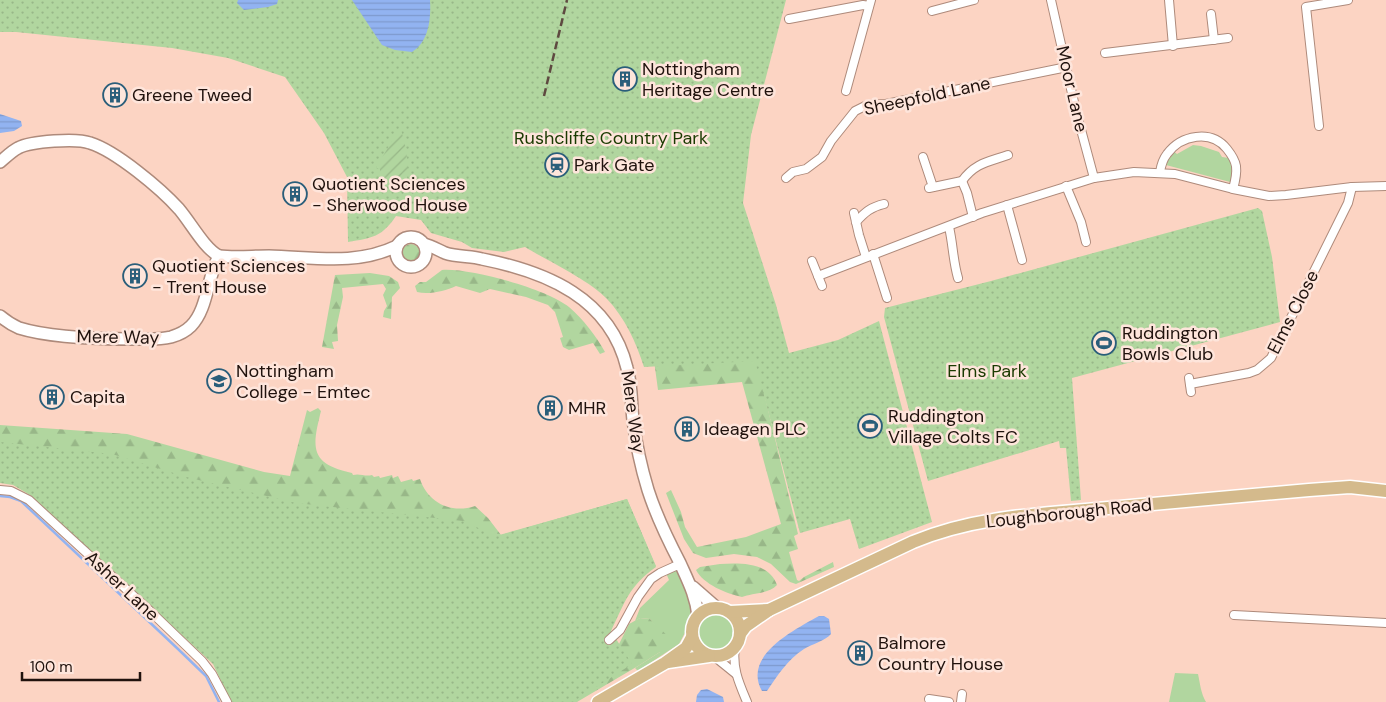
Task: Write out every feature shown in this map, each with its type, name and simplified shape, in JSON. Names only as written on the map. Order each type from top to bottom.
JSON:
[{"type":"main road","name":"Loughborough Road","points":[[738,641],[746,626],[769,610],[913,542],[937,532],[964,525],[1016,516],[1350,486],[1386,491]]},
{"type":"main road","points":[[665,663],[723,656],[730,652],[738,641],[740,627],[730,612],[717,608],[703,612],[698,616],[692,630],[695,645],[701,652],[712,656]]},
{"type":"main road","name":"Loughborough Road","points":[[730,612],[769,610]]},
{"type":"main road","points":[[598,702],[665,663],[686,648],[692,637]]},
{"type":"street","points":[[836,0],[838,9]]},
{"type":"street","points":[[932,11],[944,4],[974,0]]},
{"type":"street","name":"Moor Lane","points":[[1052,0],[1076,111],[1094,178]]},
{"type":"street","points":[[1169,0],[1173,46]]},
{"type":"street","points":[[1319,126],[1306,7],[1348,0]]},
{"type":"street","points":[[789,19],[870,3]]},
{"type":"street","points":[[846,91],[870,3]]},
{"type":"street","points":[[1211,14],[1214,40]]},
{"type":"street","points":[[1105,53],[1228,38]]},
{"type":"street","name":"Sheepfold Lane","points":[[786,178],[793,172],[806,169],[822,157],[831,141],[850,116],[867,105],[886,104],[1067,67]]},
{"type":"street","points":[[1160,172],[1166,155],[1180,142],[1195,137],[1211,138],[1224,146],[1234,161],[1236,175],[1233,189]]},
{"type":"street","points":[[0,162],[20,147],[33,144],[80,140],[101,147],[163,193],[188,219],[210,249],[219,256],[232,258],[268,256],[328,260],[373,255],[398,246]]},
{"type":"street","points":[[934,187],[962,181],[970,170],[1008,155]]},
{"type":"street","points":[[923,157],[934,187],[942,196]]},
{"type":"street","points":[[995,159],[1000,168]]},
{"type":"street","points":[[818,276],[973,217],[1094,178],[1134,172],[1160,172],[1269,196],[1352,187],[1386,186],[1386,177]]},
{"type":"street","points":[[962,181],[973,217]]},
{"type":"street","points":[[1066,186],[1081,222],[1086,242]]},
{"type":"street","name":"Elms Close","points":[[1190,385],[1249,373],[1257,370],[1271,358],[1348,203],[1352,187]]},
{"type":"street","points":[[856,222],[865,212],[873,207],[884,204]]},
{"type":"street","points":[[1007,206],[1022,260]]},
{"type":"street","points":[[854,213],[887,298]]},
{"type":"street","points":[[949,227],[954,245],[953,260],[958,278]]},
{"type":"street","points":[[373,255],[399,262],[406,266],[416,267],[425,259],[426,249],[421,240],[410,237],[402,240],[396,253],[399,262]]},
{"type":"street","name":"Mere Way","points":[[424,244],[446,253],[482,258],[555,281],[588,302],[607,323],[627,366],[632,394],[636,447],[648,492],[691,586],[698,616]]},
{"type":"street","name":"Mere Way","points":[[425,259],[446,253]]},
{"type":"street","name":"Mere Way","points":[[0,316],[9,324],[19,328],[69,336],[112,339],[159,339],[172,337],[191,326],[197,318],[202,309],[213,268],[219,256]]},
{"type":"street","points":[[812,261],[822,286]]},
{"type":"street","name":"Asher Lane","points":[[0,490],[11,491],[29,500],[150,611],[202,661],[212,674],[227,702]]},
{"type":"street","points":[[609,640],[620,630],[638,597],[651,579],[680,564]]},
{"type":"street","name":"Mere Way","points":[[691,586],[717,608]]},
{"type":"street","points":[[1234,615],[1386,623]]},
{"type":"street","points":[[738,641],[734,660],[736,674],[747,702]]},
{"type":"street","points":[[712,656],[736,674]]},
{"type":"street","points":[[929,699],[949,702]]},
{"type":"green space","name":"Rushcliffe Country Park","points":[[0,0],[786,0],[751,135],[743,203],[776,305],[789,353],[838,340],[879,321],[932,522],[859,549],[850,519],[800,533],[755,361],[644,367],[629,331],[607,299],[579,278],[525,247],[504,252],[472,248],[462,242],[431,233],[421,220],[396,216],[386,228],[376,235],[348,242],[347,177],[324,133],[285,77],[228,58],[172,48],[0,32]]},
{"type":"green space","points":[[400,127],[408,166],[407,180],[380,179],[380,169],[376,168]]},
{"type":"green space","points":[[1193,145],[1219,152],[1222,157],[1229,158],[1234,170],[1233,179],[1230,182],[1166,165],[1173,151],[1177,154]]},
{"type":"green space","name":"Elms Park","points":[[1258,208],[1262,211],[1272,257],[1280,322],[1072,378],[1081,500],[1071,501],[1066,448],[1060,448],[1059,441],[928,481],[884,317],[885,308]]},
{"type":"green space","points":[[411,244],[417,247],[420,253],[417,259],[411,262],[405,259],[402,253],[405,247]]},
{"type":"green space","points":[[442,270],[471,272],[489,276],[527,287],[558,300],[569,307],[585,323],[605,352],[600,354],[593,343],[569,350],[563,347],[560,338],[563,337],[555,312],[548,305],[526,297],[490,289],[480,293],[456,286],[437,292],[417,292],[415,286],[420,282],[426,282]]},
{"type":"green space","points":[[370,273],[389,276],[398,282],[400,288],[392,297],[391,319],[383,317],[387,306],[383,295],[386,289],[383,284],[342,288],[343,297],[337,325],[338,341],[332,342],[334,349],[322,347],[335,275]]},
{"type":"green space","points":[[735,352],[760,363],[757,364],[798,534],[794,536],[798,549],[789,552],[797,580],[799,581],[833,562],[834,567],[796,584],[790,582],[771,564],[757,557],[734,554],[706,558],[693,553],[684,539],[666,493],[671,490],[681,512],[685,527],[697,547],[746,537],[781,524],[742,382],[658,390],[653,353]]},
{"type":"green space","points":[[318,408],[321,411],[316,435],[317,452],[328,465],[353,475],[372,475],[374,477],[379,476],[380,478],[392,475],[393,478],[398,476],[401,482],[420,479],[429,494],[442,504],[457,509],[475,506],[488,518],[501,535],[627,499],[656,566],[635,577],[0,456],[0,425],[127,434],[264,472],[290,476],[307,410],[310,412]]},
{"type":"green space","points":[[0,442],[112,454],[190,478],[296,503],[463,521],[496,536],[627,499],[656,567],[640,581],[629,595],[611,631],[632,664],[573,702],[231,702],[213,664],[30,495],[13,485],[0,483]]},
{"type":"green space","points":[[720,564],[745,564],[761,568],[773,577],[777,585],[765,592],[742,597],[716,588],[704,580],[696,570],[700,567]]},
{"type":"green space","points":[[678,568],[692,601],[692,616],[687,629],[679,644],[638,671],[635,668],[660,652],[657,628],[650,619],[640,618],[635,621],[640,608],[669,580],[666,573]]},
{"type":"green space","points":[[716,615],[723,616],[729,620],[733,626],[733,640],[729,646],[723,650],[716,651],[709,650],[703,646],[699,640],[698,633],[699,626],[703,620],[709,616]]},
{"type":"green space","points":[[640,618],[650,619],[671,641],[660,652],[577,702],[553,702],[612,658],[629,624]]},
{"type":"green space","points":[[1175,673],[1198,674],[1206,702],[1169,702]]},
{"type":"water","points":[[238,0],[278,0],[277,4],[268,7],[244,10],[237,3]]},
{"type":"water","points":[[352,0],[430,0],[428,29],[422,42],[412,52],[395,50],[382,45]]},
{"type":"water","points":[[0,114],[21,121],[22,126],[14,131],[0,133]]},
{"type":"water","points":[[819,616],[829,619],[831,634],[798,653],[783,668],[767,691],[762,691],[758,678],[759,666],[765,656],[785,637]]},
{"type":"water","points":[[707,689],[723,697],[724,702],[696,702],[697,695],[701,690]]},
{"type":"waterway","points":[[0,496],[21,501],[206,676],[219,702]]},
{"type":"railway","points":[[544,96],[567,0]]},
{"type":"railway","points":[[629,141],[633,145]]},
{"type":"place","name":"Nottingham Heritage Centre","points":[[625,79]]},
{"type":"place","name":"Greene Tweed","points":[[115,95]]},
{"type":"place","name":"Park Gate","points":[[557,165]]},
{"type":"place","name":"Quotient Sciences - Sherwood House","points":[[295,194]]},
{"type":"place","name":"Quotient Sciences - Trent House","points":[[135,276]]},
{"type":"place","name":"Ruddington Bowls Club","points":[[1104,343]]},
{"type":"place","name":"Nottingham College - Emtec","points":[[219,381]]},
{"type":"place","name":"Capita","points":[[52,397]]},
{"type":"place","name":"MHR","points":[[550,408]]},
{"type":"place","name":"Ruddington Village Colts FC","points":[[870,426]]},
{"type":"place","name":"Ideagen PLC","points":[[687,429]]},
{"type":"place","name":"Balmore Country House","points":[[860,653]]}]
